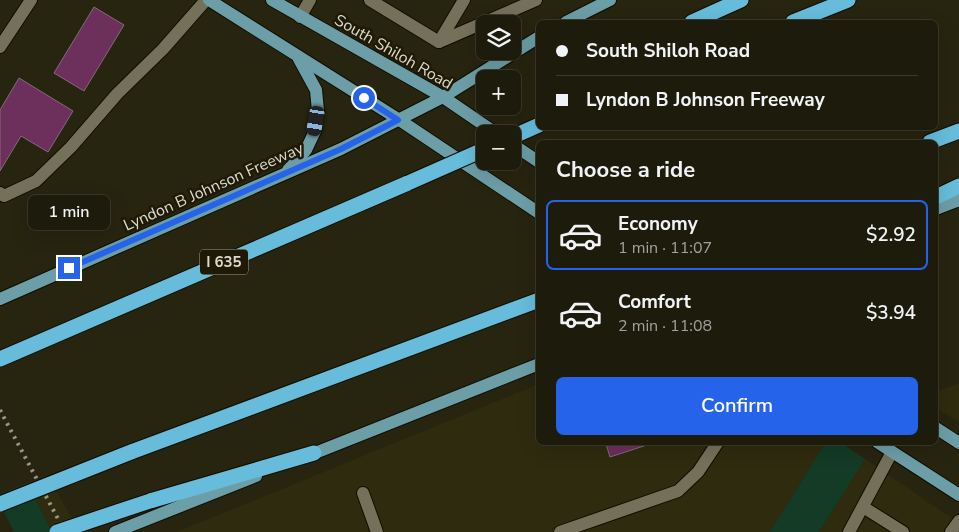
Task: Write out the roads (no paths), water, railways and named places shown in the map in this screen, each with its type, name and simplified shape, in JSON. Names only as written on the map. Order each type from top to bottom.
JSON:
[{"type":"highway","points":[[696,20],[741,0]]},
{"type":"highway","points":[[798,20],[848,0]]},
{"type":"highway","points":[[521,133],[536,127]]},
{"type":"highway","points":[[935,140],[959,130]]},
{"type":"highway","name":"I 635","points":[[0,359],[476,153]]},
{"type":"highway","points":[[938,195],[959,186]]},
{"type":"highway","points":[[0,504],[131,452],[536,301]]},
{"type":"highway","points":[[57,532],[150,502],[314,454]]},
{"type":"main road","points":[[207,0],[398,120],[536,211]]},
{"type":"main road","name":"South Shiloh Road","points":[[272,0],[442,97],[484,125]]},
{"type":"main road","points":[[570,20],[610,0]]},
{"type":"main road","name":"Lyndon B Johnson Freeway","points":[[0,299],[341,149],[442,97],[536,39]]},
{"type":"main road","points":[[285,173],[306,150],[315,131],[318,111],[316,90],[298,56]]},
{"type":"main road","points":[[521,150],[536,160]]},
{"type":"main road","points":[[938,208],[959,200]]},
{"type":"main road","points":[[119,531],[536,365]]},
{"type":"main road","points":[[938,429],[959,443]]},
{"type":"main road","points":[[881,445],[959,495]]},
{"type":"lane","points":[[0,47],[31,0]]},
{"type":"lane","points":[[0,193],[4,196],[36,181],[71,147],[117,94],[163,49],[207,0]]},
{"type":"lane","points":[[300,17],[310,0]]},
{"type":"lane","points":[[370,0],[439,42]]},
{"type":"lane","points":[[439,42],[464,0]]},
{"type":"lane","points":[[439,42],[536,0]]},
{"type":"lane","points":[[560,532],[678,491],[698,472],[716,445]]},
{"type":"lane","points":[[849,532],[892,452]]},
{"type":"lane","points":[[363,493],[377,532]]},
{"type":"lane","points":[[862,507],[903,532]]},
{"type":"lane","points":[[951,532],[959,521]]},
{"type":"railway","points":[[0,410],[65,532]]}]
